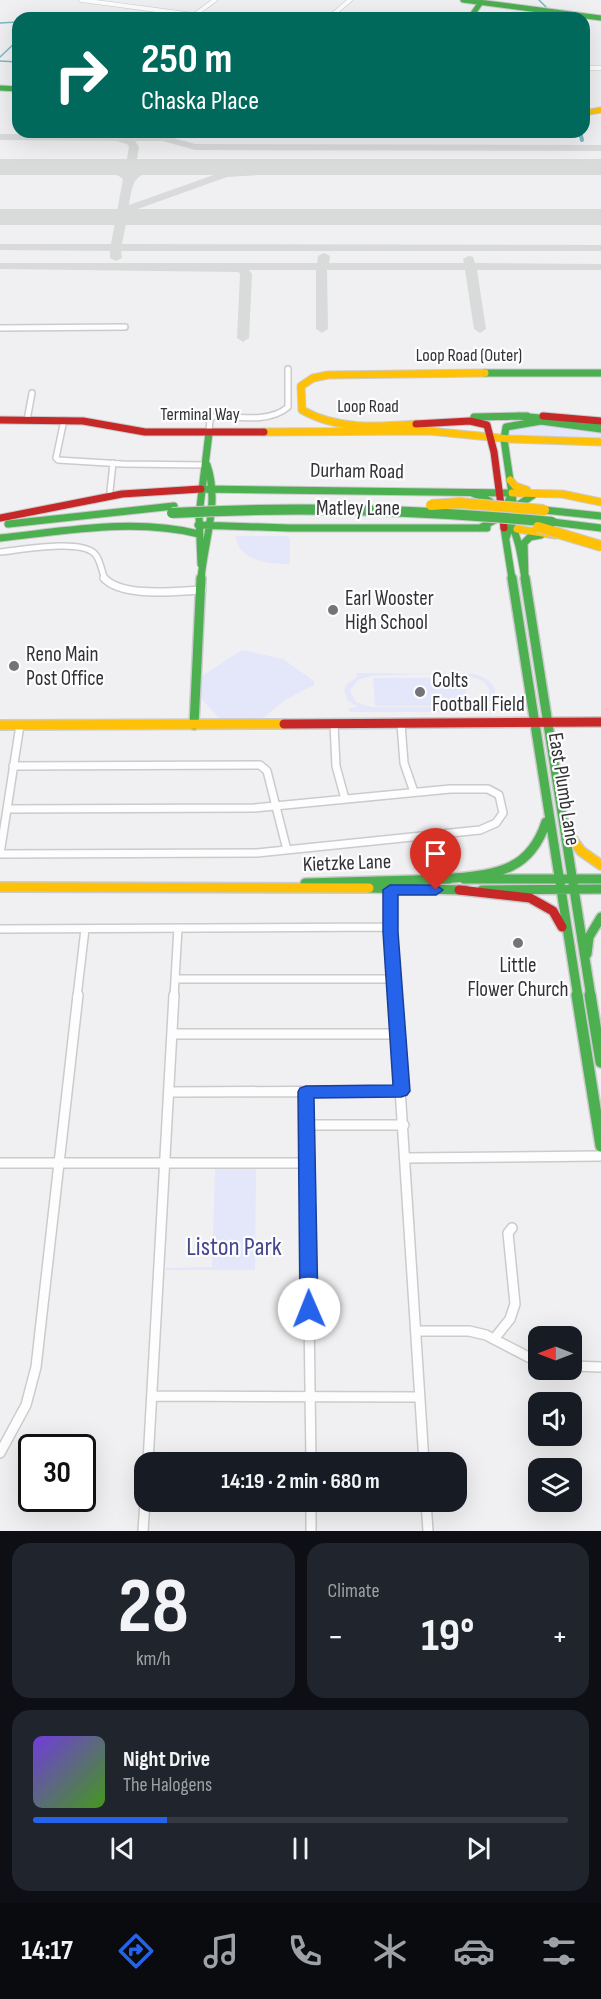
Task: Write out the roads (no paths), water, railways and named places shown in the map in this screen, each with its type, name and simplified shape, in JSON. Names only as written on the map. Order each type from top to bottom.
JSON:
[{"type":"main road","points":[[464,0],[556,12]]},
{"type":"main road","points":[[474,12],[481,2]]},
{"type":"main road","name":"Loop Road (Outer)","points":[[338,375],[601,373]]},
{"type":"main road","points":[[338,375],[387,378],[601,378]]},
{"type":"main road","name":"Loop Road","points":[[338,375],[315,378],[302,385],[301,406],[305,415],[318,422],[335,424],[430,423]]},
{"type":"main road","points":[[430,423],[476,417],[518,416],[601,422]]},
{"type":"main road","name":"Terminal Way","points":[[0,420],[93,422],[135,432],[446,432],[499,443],[510,448],[525,444],[601,444]]},
{"type":"main road","points":[[430,423],[468,420],[480,423],[484,428],[472,432],[446,432]]},
{"type":"main road","points":[[468,420],[487,425],[499,443],[518,596],[532,598]]},
{"type":"main road","points":[[505,488],[499,443],[506,427],[518,422],[558,423],[601,429]]},
{"type":"main road","points":[[208,447],[220,437],[236,432]]},
{"type":"main road","name":"Terminal Way","points":[[402,432],[499,443],[601,444]]},
{"type":"main road","points":[[194,725],[202,590],[202,567],[199,555],[207,489],[209,433]]},
{"type":"main road","points":[[475,493],[493,489],[518,488],[601,502]]},
{"type":"main road","name":"Durham Road","points":[[0,518],[131,493],[207,489],[475,493]]},
{"type":"main road","points":[[475,493],[488,498],[509,525],[601,541]]},
{"type":"main road","points":[[509,525],[523,498],[543,493]]},
{"type":"main road","points":[[0,525],[173,510],[292,507],[429,508],[550,516],[601,516]]},
{"type":"main road","points":[[429,508],[456,517],[541,528],[601,546]]},
{"type":"main road","points":[[0,533],[173,510]]},
{"type":"main road","points":[[550,516],[601,524]]},
{"type":"main road","points":[[550,516],[601,528]]},
{"type":"main road","name":"Matley Lane","points":[[0,538],[99,530],[480,528],[509,525]]},
{"type":"main road","name":"East Plumb Lane","points":[[509,525],[532,598],[531,625],[545,789],[587,978],[596,1001],[601,1062]]},
{"type":"main road","name":"East Plumb Lane","points":[[509,525],[540,723],[562,821],[570,954],[601,1146]]},
{"type":"main road","points":[[525,579],[523,545],[525,541],[539,535],[557,535]]},
{"type":"main road","points":[[0,725],[601,722]]},
{"type":"main road","points":[[445,879],[499,871],[532,854],[539,846],[545,831],[545,789]]},
{"type":"main road","points":[[562,821],[573,842],[581,851],[601,865]]},
{"type":"main road","name":"Kietzke Lane","points":[[276,887],[334,881],[445,879],[565,884],[601,889]]},
{"type":"main road","name":"Kietzke Lane","points":[[0,888],[276,887],[459,890],[565,884],[601,879]]},
{"type":"main road","points":[[459,890],[520,896],[539,901],[559,919],[570,954]]},
{"type":"main road","points":[[587,978],[588,945],[592,929],[601,917]]},
{"type":"street","points":[[81,0],[160,12]]},
{"type":"street","points":[[199,12],[215,0]]},
{"type":"street","points":[[336,12],[350,0]]},
{"type":"street","points":[[0,327],[125,327]]},
{"type":"street","points":[[209,433],[210,418],[216,416],[272,416],[286,411],[288,407],[288,369]]},
{"type":"street","points":[[27,420],[33,393]]},
{"type":"street","points":[[64,420],[56,459],[207,465]]},
{"type":"street","points":[[110,490],[113,463]]},
{"type":"street","points":[[0,552],[78,547],[96,554],[105,580],[117,587],[129,590],[202,590]]},
{"type":"street","points":[[334,724],[335,765],[345,799]]},
{"type":"street","points":[[401,724],[404,763],[414,792]]},
{"type":"street","points":[[7,809],[276,806],[414,792],[484,788],[496,793],[504,811],[500,819],[480,830],[252,853],[0,854],[20,725]]},
{"type":"street","points":[[14,766],[263,766],[267,771],[287,850]]},
{"type":"street","points":[[390,890],[390,927],[423,1452]]},
{"type":"street","points":[[0,929],[390,927]]},
{"type":"street","points":[[149,1452],[178,928]]},
{"type":"street","points":[[0,1452],[26,1405],[36,1367],[85,929]]},
{"type":"street","points":[[176,979],[394,979]]},
{"type":"street","points":[[577,1001],[596,1001]]},
{"type":"street","points":[[173,1034],[398,1034]]},
{"type":"street","points":[[169,1092],[401,1091]]},
{"type":"street","points":[[306,1092],[311,1452]]},
{"type":"street","points":[[307,1125],[404,1125]]},
{"type":"street","points":[[406,1158],[601,1156]]},
{"type":"street","points":[[0,1163],[307,1163]]},
{"type":"street","points":[[495,1339],[510,1319],[515,1304],[508,1233],[512,1228]]},
{"type":"street","points":[[416,1331],[469,1331],[495,1339],[528,1357]]},
{"type":"street","points":[[582,1366],[601,1367]]},
{"type":"street","points":[[152,1396],[420,1397]]},
{"type":"street","points":[[143,1531],[144,1512]]},
{"type":"street","points":[[311,1512],[311,1531]]},
{"type":"street","points":[[427,1512],[428,1531]]},
{"type":"waterway","points":[[539,0],[546,7]]},
{"type":"waterway","points":[[0,23],[12,22]]},
{"type":"waterway","points":[[0,57],[12,46]]},
{"type":"waterway","points":[[0,61],[12,62]]},
{"type":"place","name":"Earl Wooster High School","points":[[333,610]]},
{"type":"place","name":"Reno Main Post Office","points":[[14,666]]},
{"type":"place","name":"Colts Football Field","points":[[420,692]]},
{"type":"place","name":"Little Flower Church","points":[[518,943]]},
{"type":"park label","name":"Liston Park","points":[[234,1247]]}]
